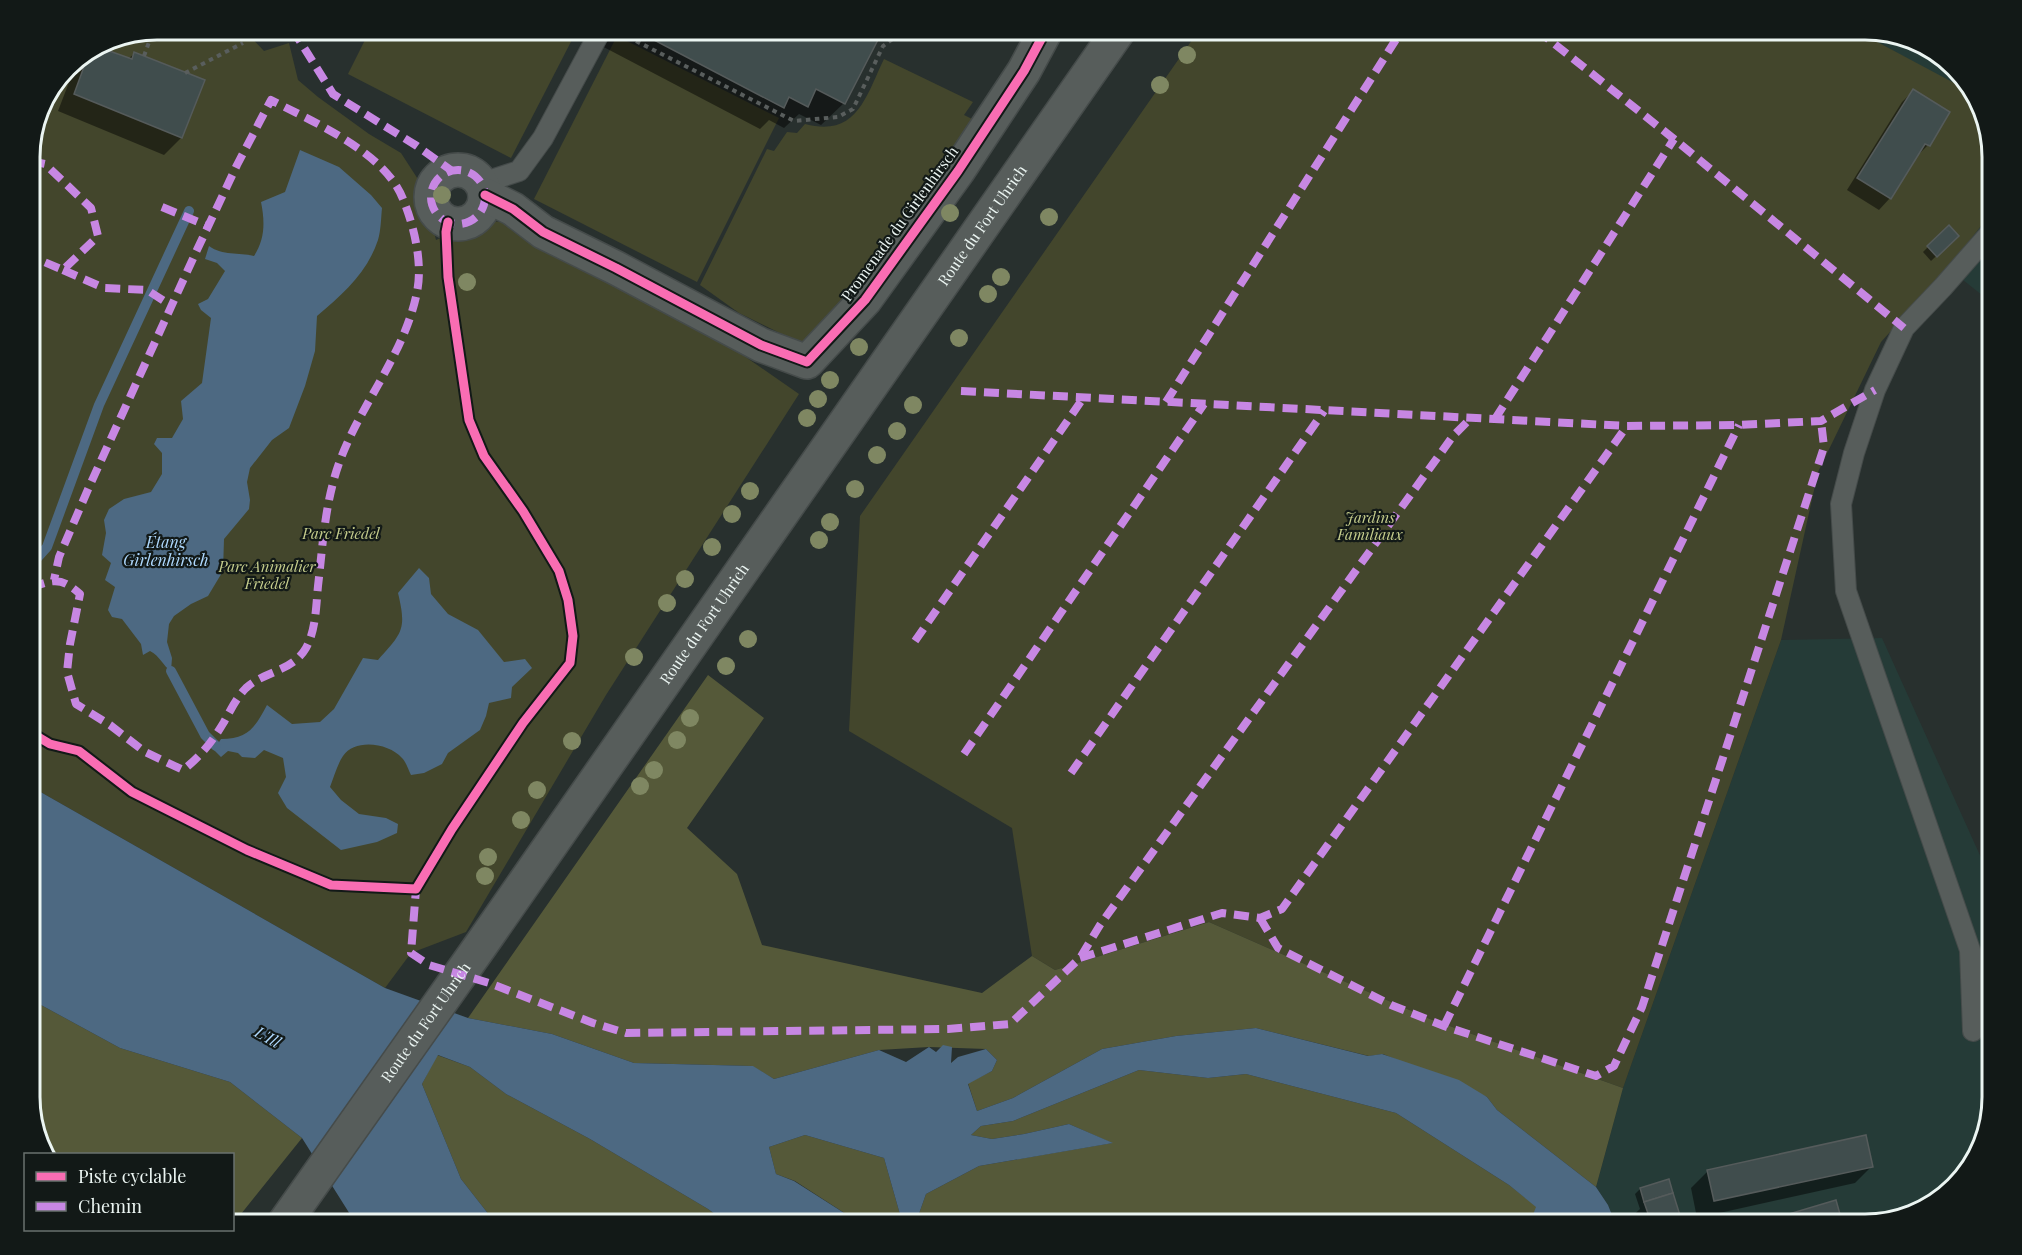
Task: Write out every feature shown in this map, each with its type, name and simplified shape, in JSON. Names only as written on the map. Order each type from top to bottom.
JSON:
[{"type":"main road","name":"Promenade du Girlenhirsch","points":[[483,189],[543,232],[761,345],[807,362],[865,300],[958,171],[1024,71],[1041,40]]},
{"type":"main road","name":"Route du Fort Uhrich","points":[[290,1214],[481,945],[1112,40]]},
{"type":"lane","points":[[483,189],[519,171],[543,138],[596,40]]},
{"type":"lane","points":[[1973,1031],[1970,951],[1846,591],[1841,504],[1854,453],[1875,390],[1904,328],[1981,243]]},
{"type":"path","points":[[634,40],[794,121],[838,117],[853,109],[883,46],[891,40]]},
{"type":"path","points":[[144,56],[149,41]]},
{"type":"path","points":[[185,73],[243,43]]},
{"type":"shaded area","points":[[1876,42],[1909,49],[1923,56],[1936,65],[1956,85]]},
{"type":"shaded area","points":[[1981,226],[1981,294],[1948,268]]},
{"type":"shaded area","points":[[1882,638],[1982,859],[1982,1097],[1973,1142],[1957,1169],[1936,1190],[1909,1206],[1879,1213],[1612,1214],[1596,1187],[1623,1088],[1781,640]]},
{"type":"green space","name":"Parc Friedel","points":[[158,40],[254,40],[264,51],[289,43],[298,80],[369,134],[401,153],[423,187],[436,240],[478,221],[509,222],[668,303],[799,394],[606,695],[466,932],[411,953],[385,988],[41,792],[41,150],[49,113],[65,86],[93,60],[120,47]]},
{"type":"green space","points":[[365,40],[572,40],[511,158],[348,74]]},
{"type":"green space","points":[[615,40],[625,40],[779,118],[697,282],[534,199]]},
{"type":"green space","name":"Jardins Familiaux","points":[[1192,40],[1864,40],[1877,42],[1954,83],[1962,93],[1975,120],[1981,150],[1981,226],[1948,268],[1881,342],[1818,472],[1781,640],[1623,1088],[1430,1019],[1209,922],[1055,970],[1032,956],[1012,828],[849,731],[860,516]]},
{"type":"green space","points":[[884,59],[973,102],[964,115],[972,119],[942,170],[884,253],[806,346],[739,313],[700,285],[767,149],[774,151],[787,132],[797,133],[805,124],[823,127],[837,125],[848,119],[865,100]]},
{"type":"green space","points":[[708,675],[764,718],[687,828],[737,874],[762,945],[982,993],[1032,956],[1055,970],[1209,922],[1430,1019],[1623,1088],[1596,1187],[1497,1110],[1487,1097],[1383,1054],[1369,1056],[1256,1028],[1176,1036],[1102,1049],[1013,1098],[977,1111],[968,1083],[992,1071],[997,1060],[986,1049],[929,1047],[879,1050],[774,1079],[752,1066],[634,1063],[552,1034],[468,1018]]},
{"type":"green space","points":[[41,1005],[120,1048],[230,1082],[302,1138],[241,1214],[234,1214],[234,1153],[55,1153],[47,1135],[41,1105]]},
{"type":"green space","points":[[437,1055],[470,1067],[506,1094],[590,1139],[715,1214],[488,1214],[461,1179],[422,1084]]},
{"type":"green space","points":[[1139,1070],[1208,1078],[1246,1074],[1396,1113],[1509,1185],[1537,1207],[1534,1214],[919,1214],[926,1194],[979,1166],[1112,1143],[1069,1124],[992,1139],[971,1135],[981,1126],[1013,1121]]},
{"type":"green space","points":[[805,1135],[884,1158],[900,1214],[846,1214],[795,1181],[776,1174],[769,1147]]},
{"type":"water","name":"Étang Girlenhirsch","points":[[300,150],[339,167],[371,195],[382,208],[379,236],[361,273],[317,316],[315,351],[305,386],[289,428],[272,440],[250,468],[247,482],[249,509],[224,539],[223,571],[208,596],[174,616],[169,624],[167,642],[172,658],[171,671],[150,651],[143,655],[141,644],[122,619],[112,617],[108,610],[115,587],[105,580],[111,563],[102,555],[106,533],[104,520],[109,509],[124,499],[151,492],[162,474],[162,453],[154,444],[157,438],[172,438],[183,419],[181,401],[202,383],[211,318],[201,310],[198,304],[208,299],[225,271],[217,263],[205,259],[209,246],[225,253],[254,256],[263,230],[261,202],[285,192]]},
{"type":"water","points":[[419,568],[429,578],[431,594],[448,614],[478,630],[504,662],[525,659],[532,668],[512,687],[511,698],[489,703],[480,730],[448,753],[442,764],[424,773],[411,775],[402,758],[381,746],[364,745],[348,750],[339,763],[330,787],[341,800],[359,814],[386,818],[398,824],[397,833],[377,842],[341,850],[287,808],[278,793],[286,777],[283,758],[264,750],[255,758],[242,757],[238,753],[228,751],[221,757],[214,750],[221,739],[238,737],[250,730],[259,720],[267,705],[292,724],[320,722],[334,709],[363,658],[378,660],[397,637],[402,623],[398,593]]},
{"type":"water","name":"L'Ill","points":[[41,792],[385,988],[468,1018],[552,1034],[634,1063],[753,1066],[774,1079],[879,1050],[906,1062],[929,1047],[936,1052],[943,1045],[952,1047],[951,1063],[958,1057],[986,1049],[997,1060],[992,1071],[968,1084],[977,1111],[1013,1098],[1102,1049],[1176,1036],[1256,1028],[1368,1056],[1382,1054],[1459,1080],[1487,1097],[1497,1110],[1596,1187],[1612,1214],[1533,1214],[1536,1207],[1509,1185],[1396,1113],[1246,1074],[1208,1078],[1139,1070],[1013,1121],[981,1126],[971,1135],[992,1139],[1069,1124],[1113,1143],[979,1166],[926,1194],[919,1214],[900,1214],[884,1158],[805,1135],[769,1147],[776,1174],[794,1181],[846,1214],[715,1214],[590,1139],[506,1094],[470,1067],[438,1055],[422,1084],[461,1179],[488,1214],[350,1214],[302,1138],[230,1082],[120,1048],[41,1005]]},
{"type":"building","points":[[654,40],[878,40],[845,104],[816,89],[808,107],[789,97],[784,108]]},
{"type":"building","points":[[110,51],[132,59],[134,52],[205,80],[182,138],[74,94],[84,67]]},
{"type":"building","points":[[1913,89],[1950,112],[1930,146],[1925,144],[1891,199],[1857,178]]},
{"type":"building","points":[[1949,225],[1959,236],[1937,257],[1927,246]]},
{"type":"building","points":[[1866,1135],[1873,1167],[1714,1201],[1707,1170]]},
{"type":"building","points":[[1669,1179],[1673,1193],[1644,1202],[1640,1188]]},
{"type":"building","points":[[1673,1193],[1680,1214],[1648,1214],[1644,1202]]},
{"type":"building","points":[[1836,1200],[1840,1214],[1789,1214]]},
{"type":"waterway","points":[[41,554],[47,547],[99,405],[189,211]]},
{"type":"waterway","points":[[171,671],[205,735],[216,746]]},
{"type":"marked path","points":[[299,40],[333,94],[417,146],[452,171]]},
{"type":"marked path","points":[[1166,402],[1396,40]]},
{"type":"marked path","points":[[1550,40],[1904,328]]},
{"type":"marked path","points":[[41,584],[51,581],[62,582],[80,594],[67,672],[76,704],[110,725],[145,752],[183,770],[210,742],[246,688],[253,682],[286,667],[306,648],[314,626],[325,522],[333,483],[351,434],[400,342],[410,318],[419,281],[416,245],[403,199],[394,182],[381,167],[346,140],[271,100],[196,252],[89,487],[59,557],[54,580]]},
{"type":"marked path","points":[[1495,419],[1674,139]]},
{"type":"marked path","points":[[41,163],[45,164],[91,208],[98,236],[63,270],[41,261]]},
{"type":"marked path","points":[[458,170],[468,172],[477,178],[483,187],[485,197],[483,207],[477,216],[468,222],[458,224],[448,222],[439,216],[433,207],[431,197],[433,187],[439,178],[448,172],[458,170]]},
{"type":"marked path","points":[[162,207],[208,226]]},
{"type":"marked path","points":[[63,270],[104,288],[147,290],[172,306]]},
{"type":"marked path","points":[[961,391],[1627,426],[1739,425],[1821,421],[1875,390]]},
{"type":"marked path","points":[[915,641],[1084,397]]},
{"type":"marked path","points":[[964,754],[1204,404]]},
{"type":"marked path","points":[[1071,773],[1324,411]]},
{"type":"marked path","points":[[418,884],[411,953],[429,965],[489,983],[593,1023],[626,1033],[948,1029],[1010,1024],[1080,958],[1100,925],[1453,436],[1472,417]]},
{"type":"marked path","points":[[1260,918],[1278,948],[1391,1005],[1444,1026],[1596,1076],[1614,1066],[1642,1007],[1824,447],[1821,421]]},
{"type":"marked path","points":[[1444,1026],[1739,425]]},
{"type":"marked path","points":[[1080,958],[1222,913],[1260,918],[1282,909],[1627,426]]},
{"type":"cycle path","points":[[485,195],[513,209],[543,232],[761,345],[807,362],[865,300],[958,171],[1024,71],[1041,40]]},
{"type":"cycle path","points":[[41,739],[50,744],[79,751],[132,792],[247,850],[331,885],[416,889],[452,829],[523,723],[570,663],[573,636],[568,600],[559,571],[523,511],[484,456],[469,420],[448,277],[446,232],[448,222]]},
{"type":"park label","name":"Parc Animalier Friedel","points":[[267,576]]}]
